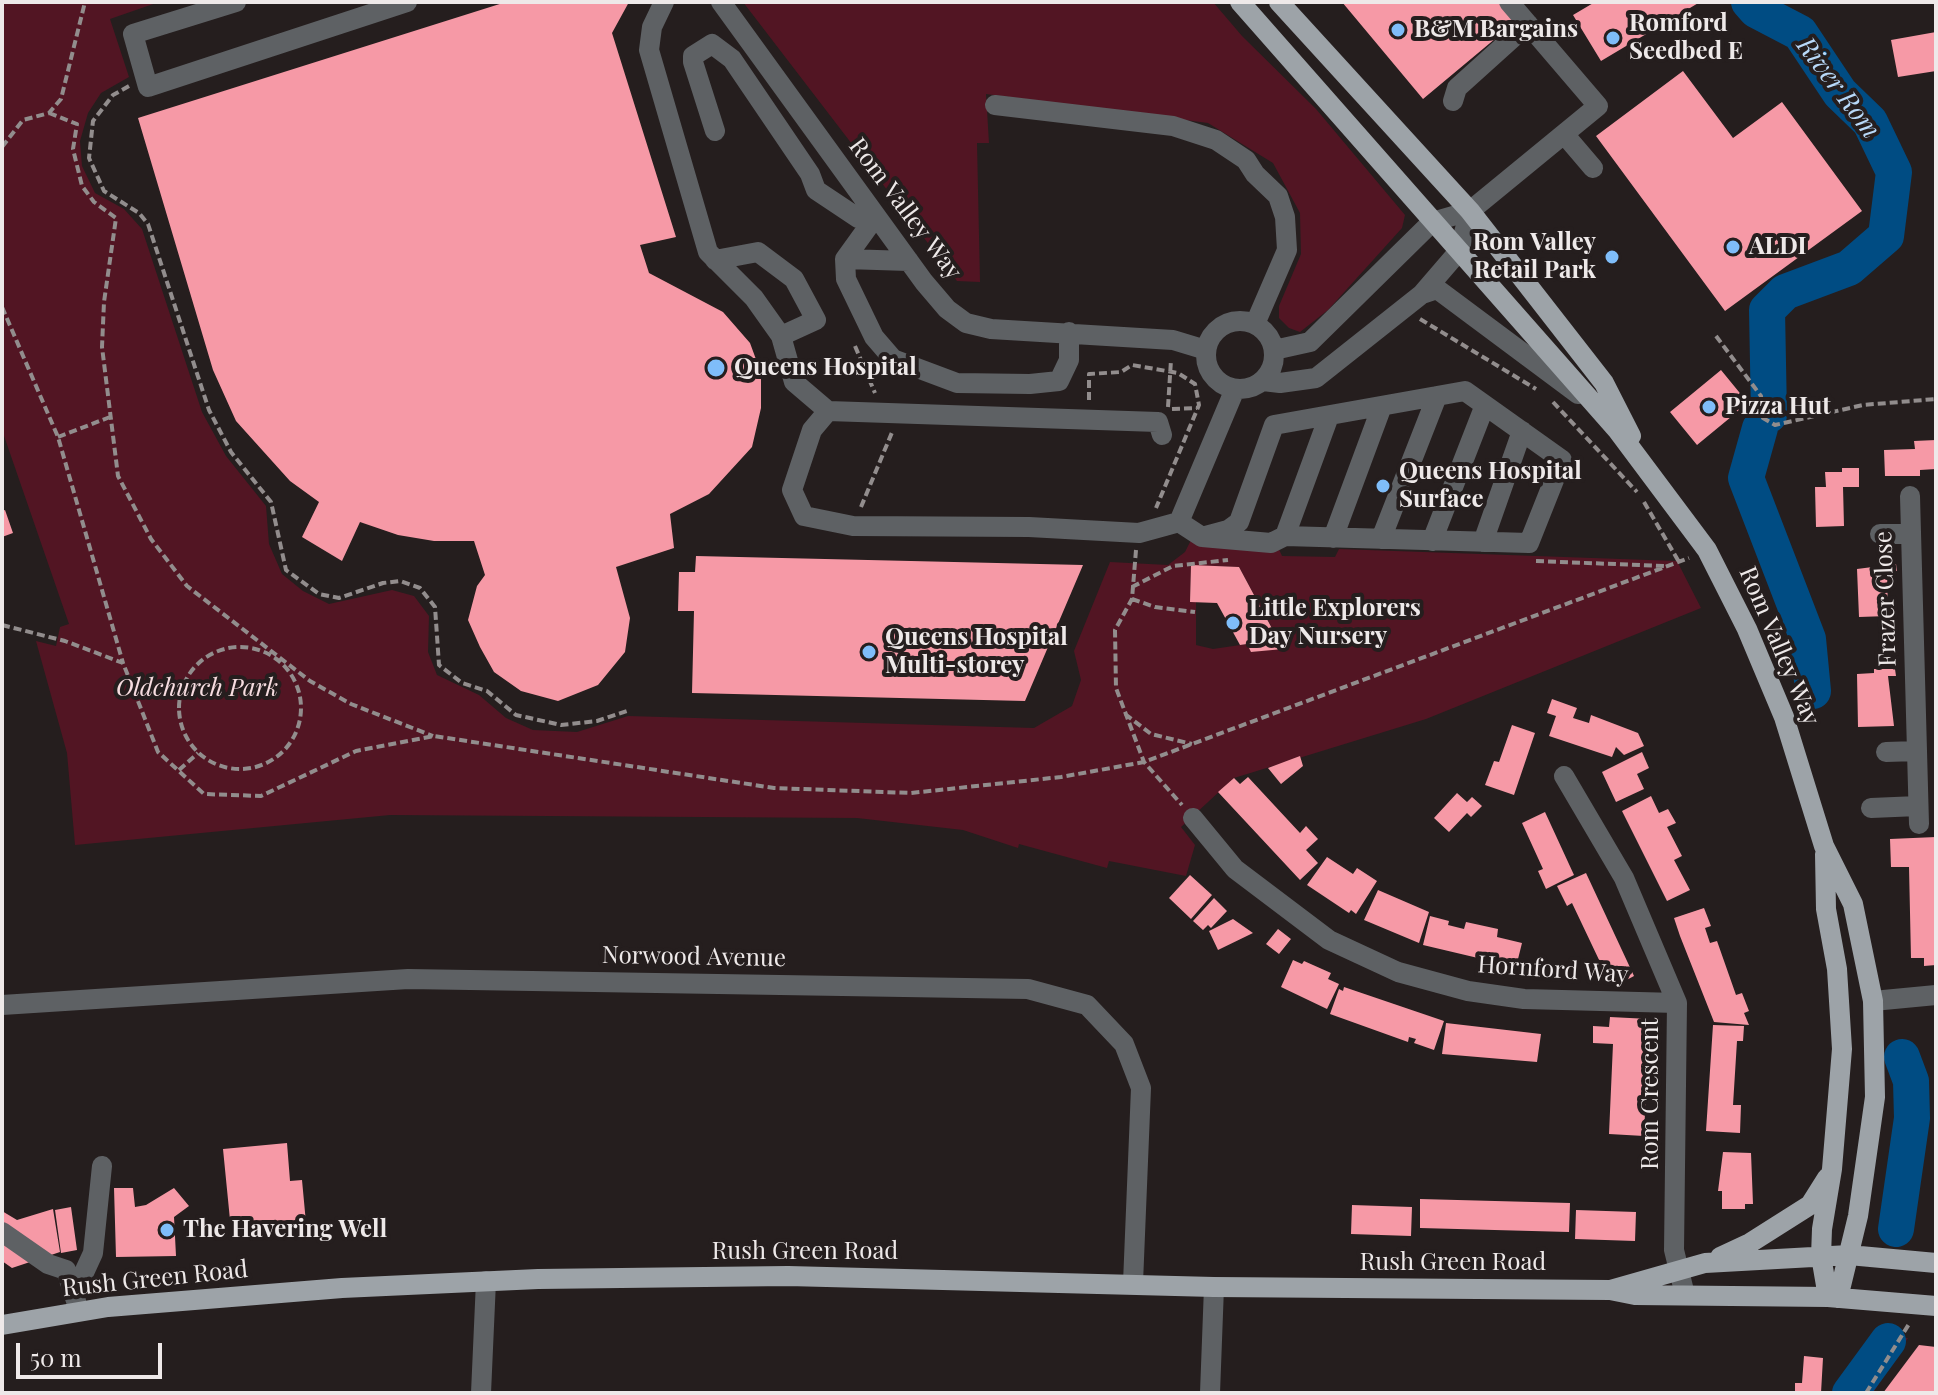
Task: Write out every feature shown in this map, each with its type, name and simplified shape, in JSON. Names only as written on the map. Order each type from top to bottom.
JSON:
[{"type":"main road","name":"Rom Valley Way","points":[[1240,2],[1596,407],[1656,481],[1707,550],[1747,629],[1784,717],[1824,846],[1853,904],[1873,1001],[1875,1097],[1858,1216],[1849,1255],[1833,1297]]},
{"type":"main road","name":"Rom Valley Way","points":[[1279,2],[1470,211],[1604,383],[1656,481]]},
{"type":"main road","name":"Rom Valley Way","points":[[1824,846],[1826,909],[1837,969],[1842,1049],[1821,1256],[1833,1297]]},
{"type":"main road","name":"Rom Valley Way","points":[[1842,1049],[1854,1024],[1873,1001]]},
{"type":"main road","name":"Rush Green Road","points":[[1705,1263],[1750,1243],[1810,1205],[1832,1169]]},
{"type":"main road","points":[[1858,1216],[1866,1238],[1888,1256]]},
{"type":"main road","name":"Rush Green Road","points":[[1610,1290],[1705,1263],[1849,1255],[1888,1256],[1936,1263]]},
{"type":"main road","name":"Rush Green Road","points":[[8,1322],[77,1312],[314,1290],[486,1281],[788,1276],[1214,1287],[1610,1290],[1635,1295],[1833,1297],[1928,1306]]},
{"type":"street","points":[[236,2],[133,34],[148,87],[407,2]]},
{"type":"street","points":[[664,2],[652,27],[649,50],[708,252],[754,298],[781,336],[794,382],[828,411],[1158,422],[1162,435]]},
{"type":"street","name":"Rom Valley Way","points":[[721,2],[909,261],[947,309],[966,323],[991,329],[1173,340],[1206,350]]},
{"type":"street","points":[[1274,350],[1310,342],[1432,222],[1470,211],[1598,106],[1509,2]]},
{"type":"street","points":[[1453,101],[1457,88],[1486,69],[1528,24]]},
{"type":"street","points":[[715,131],[693,62],[693,56],[712,44],[732,59],[810,174],[816,190],[858,218],[874,213]]},
{"type":"street","points":[[995,105],[1173,126],[1216,140],[1246,160],[1255,174],[1278,196],[1285,217],[1287,250],[1255,324]]},
{"type":"street","points":[[1564,134],[1593,168]]},
{"type":"street","points":[[810,174],[833,181],[844,172]]},
{"type":"street","points":[[1263,381],[1272,367],[1274,350],[1268,335],[1255,324],[1245,321],[1224,325],[1210,340],[1206,350],[1213,375],[1235,389],[1263,381],[1280,383],[1316,378],[1422,294],[1459,251],[1470,211]]},
{"type":"street","points":[[874,213],[845,259],[846,279],[874,337],[893,359],[957,383],[1059,381],[1069,360],[1069,332]]},
{"type":"street","points":[[715,260],[758,252],[794,279],[816,320],[781,336]]},
{"type":"street","points":[[845,259],[909,261]]},
{"type":"street","points":[[1422,294],[1437,289],[1596,407]]},
{"type":"street","points":[[1179,522],[1235,389]]},
{"type":"street","points":[[828,411],[812,430],[792,490],[804,516],[863,527],[1029,527],[1139,533],[1179,522],[1202,537],[1271,543],[1285,536],[1529,543],[1562,460],[1465,391],[1274,425],[1239,522],[1228,530],[1202,537]]},
{"type":"street","points":[[1381,539],[1437,396]]},
{"type":"street","points":[[1432,541],[1485,405]]},
{"type":"street","points":[[1333,538],[1382,406]]},
{"type":"street","points":[[1285,536],[1329,416]]},
{"type":"street","points":[[1483,542],[1522,431]]},
{"type":"street","name":"Frazer Close","points":[[1871,808],[1918,815],[1917,751],[1926,700],[1910,496]]},
{"type":"street","points":[[1880,534],[1911,534]]},
{"type":"street","points":[[1886,752],[1917,751]]},
{"type":"street","name":"Rom Crescent","points":[[1564,776],[1624,878],[1677,1003],[1674,1250],[1685,1295]]},
{"type":"street","name":"Hornford Way","points":[[1193,818],[1235,869],[1329,940],[1398,972],[1468,991],[1524,999],[1677,1003]]},
{"type":"street","name":"Norwood Avenue","points":[[2,1005],[408,979],[1028,989],[1087,1005],[1124,1044],[1141,1088],[1133,1283]]},
{"type":"street","points":[[1873,1001],[1936,995]]},
{"type":"street","points":[[76,1290],[93,1253],[102,1166]]},
{"type":"street","points":[[2,1232],[48,1264],[66,1270],[76,1290],[77,1312]]},
{"type":"street","points":[[481,1393],[486,1281]]},
{"type":"street","points":[[1210,1393],[1214,1287]]},
{"type":"path","points":[[2,147],[23,120],[49,113],[61,99],[85,2]]},
{"type":"path","points":[[146,81],[113,95],[100,108],[89,135],[89,158],[104,191],[139,213],[148,224],[209,410],[231,452],[271,502],[286,570],[319,594],[339,598],[383,583],[400,581],[420,588],[435,607],[439,665],[462,683],[487,691],[516,715],[561,725],[597,721],[627,711]]},
{"type":"path","points":[[49,113],[77,124],[73,149],[82,186],[94,202],[116,218],[104,302],[102,347],[118,476],[151,539],[187,586],[272,654],[351,704],[434,736],[789,789],[911,793],[1061,777],[1144,762],[1195,745],[1707,550]]},
{"type":"path","points":[[2,307],[58,437],[123,663],[158,752],[204,794],[261,796],[356,751],[434,736]]},
{"type":"path","points":[[1716,336],[1761,396],[1763,418],[1775,425],[1863,405],[1936,399]]},
{"type":"path","points":[[1168,409],[1173,340]]},
{"type":"path","points":[[861,341],[853,343],[878,401]]},
{"type":"path","points":[[58,437],[110,417]]},
{"type":"path","points":[[857,516],[895,423]]},
{"type":"path","points":[[1139,533],[1132,599],[1115,630],[1113,659],[1123,713],[1144,762],[1193,818]]},
{"type":"path","points":[[1132,587],[1173,566],[1238,560]]},
{"type":"path","points":[[1532,561],[1668,566]]},
{"type":"path","points":[[1132,599],[1155,607],[1195,612]]},
{"type":"path","points":[[2,625],[65,641],[123,663]]},
{"type":"path","points":[[233,646],[253,647],[272,654],[293,677],[302,706],[299,726],[290,745],[275,759],[246,768],[215,764],[198,753],[186,737],[179,718],[179,698],[185,679],[197,663],[213,651],[233,646]]},
{"type":"path","points":[[1123,713],[1151,734],[1195,745]]},
{"type":"path","points":[[178,770],[198,753]]},
{"type":"path","points":[[1866,1393],[1928,1306]]},
{"type":"green space","name":"Oldchurch Park","points":[[2,2],[159,2],[110,19],[129,77],[101,93],[88,113],[80,141],[82,166],[95,193],[124,209],[142,229],[202,412],[226,456],[266,506],[269,544],[282,574],[303,591],[329,604],[392,590],[414,596],[429,616],[428,652],[437,675],[479,695],[506,718],[533,730],[577,732],[628,716],[1034,728],[1072,706],[1081,680],[1074,651],[1110,562],[1168,565],[1185,552],[1191,540],[1278,547],[1282,556],[1335,557],[1339,549],[1677,561],[1701,608],[1426,719],[1234,778],[1181,827],[1195,845],[1186,876],[1109,861],[1107,868],[1019,844],[1018,848],[963,830],[857,818],[390,815],[75,845],[67,753],[36,641],[56,646],[60,627],[69,624],[2,430]],"holes":[[[1191,566],[1239,567],[1283,648],[1252,652],[1247,644],[1213,649],[1196,645],[1196,602],[1190,601]]]},
{"type":"green space","points":[[743,2],[1213,2],[1242,36],[1316,109],[1405,215],[1402,228],[1328,310],[1300,332],[1289,328],[1279,318],[1279,306],[1301,254],[1300,213],[1273,163],[1208,123],[986,94],[989,143],[977,143],[980,282],[957,281]]},
{"type":"green space","points":[[1896,1337],[1908,1338],[1873,1393],[1857,1393]]},
{"type":"building","points":[[506,2],[629,2],[612,33],[676,237],[640,245],[649,273],[723,312],[750,343],[761,373],[761,408],[752,447],[709,494],[670,514],[674,548],[616,567],[630,618],[625,652],[598,685],[558,701],[521,691],[494,672],[480,647],[468,620],[477,586],[485,575],[474,541],[434,541],[398,535],[360,522],[342,561],[302,537],[319,502],[290,481],[236,421],[213,370],[138,118]]},
{"type":"building","points":[[1342,2],[1506,2],[1520,18],[1423,99]]},
{"type":"building","name":"Romford Seedbed E","points":[[1595,2],[1700,2],[1601,61],[1573,15]]},
{"type":"building","points":[[1936,32],[1936,71],[1898,77],[1891,40]]},
{"type":"building","points":[[1683,71],[1733,138],[1782,102],[1862,211],[1725,311],[1596,136]]},
{"type":"building","name":"Pizza Hut","points":[[1721,370],[1748,403],[1697,445],[1670,412]]},
{"type":"building","points":[[1936,440],[1936,469],[1920,470],[1920,476],[1885,476],[1884,450],[1915,449],[1914,441]]},
{"type":"building","points":[[1842,468],[1859,468],[1859,487],[1843,487],[1844,526],[1816,527],[1815,487],[1826,487],[1825,472],[1842,472]]},
{"type":"building","points":[[5,510],[13,533],[2,537],[2,511]]},
{"type":"building","name":"Queens Hospital Multi-storey","points":[[696,556],[1083,565],[1025,701],[692,693],[694,611],[678,611],[679,572],[695,572]]},
{"type":"building","points":[[1896,564],[1897,571],[1887,571],[1888,616],[1859,617],[1857,569]]},
{"type":"building","name":"Little Explorers Day Nursery","points":[[1191,565],[1239,567],[1283,649],[1251,652],[1247,644],[1240,645],[1217,603],[1190,602]]},
{"type":"building","points":[[1874,669],[1895,669],[1896,676],[1888,676],[1894,726],[1858,727],[1857,674],[1874,673]]},
{"type":"building","points":[[1552,699],[1577,708],[1573,718],[1589,723],[1591,715],[1638,733],[1644,746],[1624,755],[1616,747],[1612,757],[1549,736],[1556,716],[1547,713]]},
{"type":"building","points":[[1512,725],[1535,733],[1514,795],[1485,785],[1494,761],[1499,762]]},
{"type":"building","points":[[1642,752],[1649,768],[1637,774],[1644,789],[1616,802],[1602,772]]},
{"type":"building","points":[[1300,756],[1303,766],[1281,784],[1268,768]]},
{"type":"building","points":[[1248,777],[1300,833],[1306,826],[1318,839],[1306,850],[1318,863],[1300,880],[1218,792],[1234,778],[1240,784]]},
{"type":"building","points":[[1457,793],[1467,802],[1472,797],[1482,806],[1471,817],[1467,813],[1449,832],[1434,818]]},
{"type":"building","points":[[1651,796],[1659,813],[1668,809],[1676,823],[1667,827],[1682,856],[1674,860],[1690,890],[1667,901],[1622,811]]},
{"type":"building","points":[[1545,812],[1574,875],[1546,889],[1538,871],[1543,869],[1522,823]]},
{"type":"building","points":[[1936,837],[1936,965],[1924,966],[1924,958],[1911,958],[1909,867],[1891,867],[1890,839]]},
{"type":"building","points":[[1327,857],[1353,874],[1357,868],[1377,881],[1356,914],[1351,910],[1349,913],[1307,885]]},
{"type":"building","points":[[1586,873],[1634,976],[1621,983],[1619,979],[1610,983],[1572,903],[1567,906],[1557,886]]},
{"type":"building","points":[[1190,875],[1212,895],[1191,919],[1169,898]]},
{"type":"building","points":[[1378,890],[1429,912],[1419,943],[1364,920]]},
{"type":"building","points":[[1214,898],[1227,911],[1211,928],[1208,925],[1203,930],[1193,921]]},
{"type":"building","points":[[1704,908],[1711,926],[1705,928],[1710,943],[1717,941],[1736,995],[1742,993],[1749,1011],[1744,1013],[1749,1025],[1714,1022],[1680,936],[1674,918]]},
{"type":"building","points":[[1430,916],[1464,929],[1466,922],[1498,929],[1497,937],[1522,943],[1516,967],[1423,945]]},
{"type":"building","points":[[1233,919],[1253,933],[1218,950],[1209,931]]},
{"type":"building","points":[[1278,929],[1291,939],[1279,954],[1266,944]]},
{"type":"building","points":[[1293,960],[1302,964],[1304,961],[1331,973],[1328,979],[1339,984],[1327,1009],[1281,987]]},
{"type":"building","points":[[1344,987],[1444,1021],[1434,1050],[1414,1043],[1416,1039],[1409,1037],[1408,1042],[1330,1014],[1339,989],[1343,991]]},
{"type":"building","points":[[1610,1017],[1649,1019],[1644,1136],[1609,1134],[1613,1044],[1593,1043],[1593,1026],[1609,1027]]},
{"type":"building","points":[[1446,1023],[1541,1034],[1537,1062],[1442,1054]]},
{"type":"building","points":[[1713,1025],[1744,1026],[1743,1041],[1737,1041],[1733,1105],[1741,1105],[1740,1133],[1706,1131]]},
{"type":"building","points":[[287,1143],[290,1181],[302,1180],[306,1223],[231,1230],[223,1149]]},
{"type":"building","points":[[1723,1152],[1751,1153],[1753,1204],[1745,1204],[1745,1209],[1722,1209],[1722,1191],[1718,1191]]},
{"type":"building","points":[[114,1188],[133,1188],[135,1207],[146,1205],[174,1188],[189,1206],[174,1217],[176,1256],[116,1257]]},
{"type":"building","points":[[1420,1199],[1570,1203],[1569,1232],[1420,1228]]},
{"type":"building","points":[[1352,1205],[1412,1207],[1411,1236],[1351,1234]]},
{"type":"building","points":[[71,1207],[77,1250],[61,1253],[55,1210]]},
{"type":"building","points":[[53,1209],[60,1252],[12,1268],[2,1261],[2,1211],[17,1220]]},
{"type":"building","points":[[1576,1210],[1636,1212],[1635,1241],[1575,1239]]},
{"type":"building","points":[[1919,1345],[1936,1347],[1936,1393],[1883,1393]]},
{"type":"building","points":[[1804,1356],[1823,1358],[1821,1393],[1795,1393],[1795,1383],[1802,1383]]},
{"type":"waterway","name":"River Rom","points":[[1749,2],[1756,10],[1800,33],[1840,93],[1870,122],[1894,172],[1886,236],[1849,268],[1785,292],[1767,310],[1769,415]]},
{"type":"waterway","name":"River Rom","points":[[1760,428],[1746,478],[1808,639],[1813,691]]},
{"type":"waterway","name":"River Rom","points":[[1896,1229],[1912,1118],[1911,1081],[1902,1057]]},
{"type":"waterway","name":"River Rom","points":[[1850,1393],[1888,1341]]},
{"type":"place","name":"B&M Bargains","points":[[1398,30]]},
{"type":"place","name":"Romford Seedbed E","points":[[1613,38]]},
{"type":"place","name":"ALDI","points":[[1733,247]]},
{"type":"place","name":"Rom Valley Retail Park","points":[[1612,257]]},
{"type":"place","name":"Queens Hospital","points":[[716,368]]},
{"type":"place","name":"Pizza Hut","points":[[1709,407]]},
{"type":"place","name":"Queens Hospital Surface","points":[[1383,486]]},
{"type":"place","name":"Little Explorers Day Nursery","points":[[1233,623]]},
{"type":"place","name":"Queens Hospital Multi-storey","points":[[869,652]]},
{"type":"place","name":"The Havering Well","points":[[167,1230]]}]
